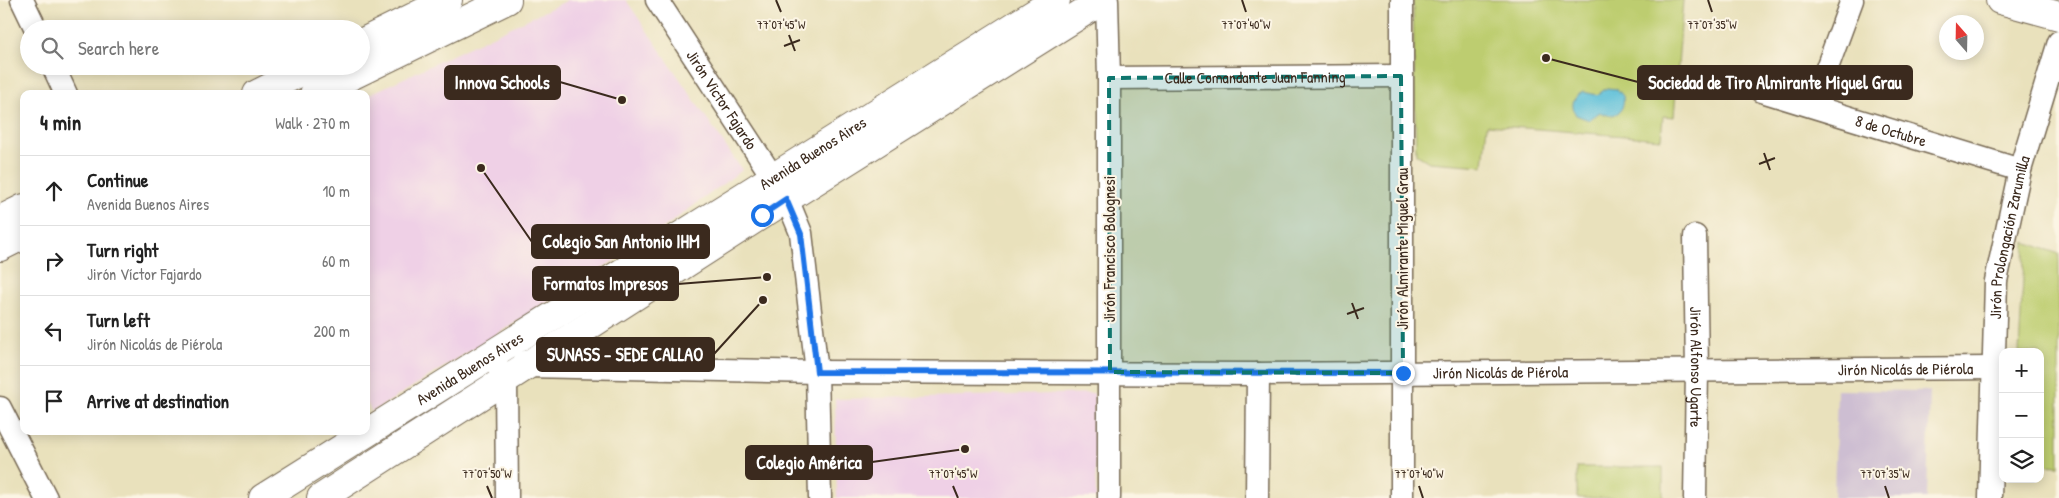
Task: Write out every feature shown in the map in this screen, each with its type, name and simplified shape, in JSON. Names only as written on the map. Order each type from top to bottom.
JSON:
[{"type":"main road","points":[[370,39],[448,0]]},
{"type":"main road","points":[[370,67],[507,0]]},
{"type":"main road","name":"Avenida Buenos Aires","points":[[321,498],[516,373],[1056,0]]},
{"type":"main road","name":"Avenida Buenos Aires","points":[[370,427],[1105,0]]},
{"type":"main road","points":[[2000,0],[2059,16]]},
{"type":"main road","points":[[265,90],[295,75]]},
{"type":"main road","points":[[322,90],[353,75]]},
{"type":"main road","points":[[0,220],[20,210]]},
{"type":"main road","points":[[0,246],[20,237]]},
{"type":"main road","name":"Avenida Buenos Aires","points":[[263,498],[356,435]]},
{"type":"street","points":[[22,0],[32,20]]},
{"type":"street","name":"Jirón Victor Fajardo","points":[[657,0],[780,189],[801,234],[817,372],[820,498]]},
{"type":"street","name":"Jirón Francisco Bolognesi","points":[[1105,0],[1109,78],[1109,498]]},
{"type":"street","name":"Jirón Almirante Miguel Grau","points":[[1402,0],[1402,498]]},
{"type":"street","points":[[1813,106],[1852,0]]},
{"type":"street","name":"Jirón Prolongación Zarumilla","points":[[1990,498],[1996,281],[2020,170],[2059,42]]},
{"type":"street","points":[[57,75],[64,90]]},
{"type":"street","name":"Calle Comandante Juan Fanning","points":[[1109,78],[1401,76]]},
{"type":"street","name":"8 de Octubre","points":[[1762,90],[2020,170]]},
{"type":"street","name":"Jirón Alfonso Ugarte","points":[[1695,236],[1697,370],[1695,498]]},
{"type":"street","points":[[501,349],[516,373],[507,498]]},
{"type":"street","name":"Jirón Nicolás de Piérola","points":[[516,373],[1110,372],[1258,374],[1993,368]]},
{"type":"street","points":[[1258,374],[1258,498]]},
{"type":"street","points":[[0,408],[46,498]]},
{"type":"street","points":[[356,435],[373,464]]},
{"type":"highlighted area","points":[[1401,76],[1403,373],[1110,372],[1109,78]]},
{"type":"shaded area","points":[[568,0],[626,0],[742,170],[647,240],[372,412],[370,408],[370,94]]},
{"type":"shaded area","points":[[1837,390],[1930,391],[1927,498],[1834,498]]},
{"type":"shaded area","points":[[1094,393],[1096,498],[837,498],[835,399]]},
{"type":"green space","points":[[1413,0],[1683,0],[1674,117],[1663,116],[1661,139],[1487,125],[1483,166],[1429,162],[1416,154]]},
{"type":"green space","points":[[2025,242],[2059,254],[2059,466],[2044,465],[2044,348],[2019,348]]},
{"type":"green space","points":[[1577,467],[1663,467],[1663,498],[1577,498]]},
{"type":"water","points":[[1607,88],[1617,89],[1623,96],[1622,106],[1618,113],[1610,115],[1600,112],[1589,120],[1576,115],[1573,105],[1577,96],[1583,92],[1597,95]]},
{"type":"place","name":"Sociedad de Tiro Almirante Miguel Grau","points":[[1546,58]]},
{"type":"place","name":"Innova Schools","points":[[622,100]]},
{"type":"place","name":"Colegio San Antonio IHM","points":[[481,168]]},
{"type":"place","name":"Formatos Impresos","points":[[767,277]]},
{"type":"place","name":"SUNASS - SEDE CALLAO","points":[[763,300]]},
{"type":"place","name":"Colegio América","points":[[965,449]]},
{"type":"route","points":[[762,215],[786,199],[794,214],[801,234],[817,372],[1403,373]]}]
